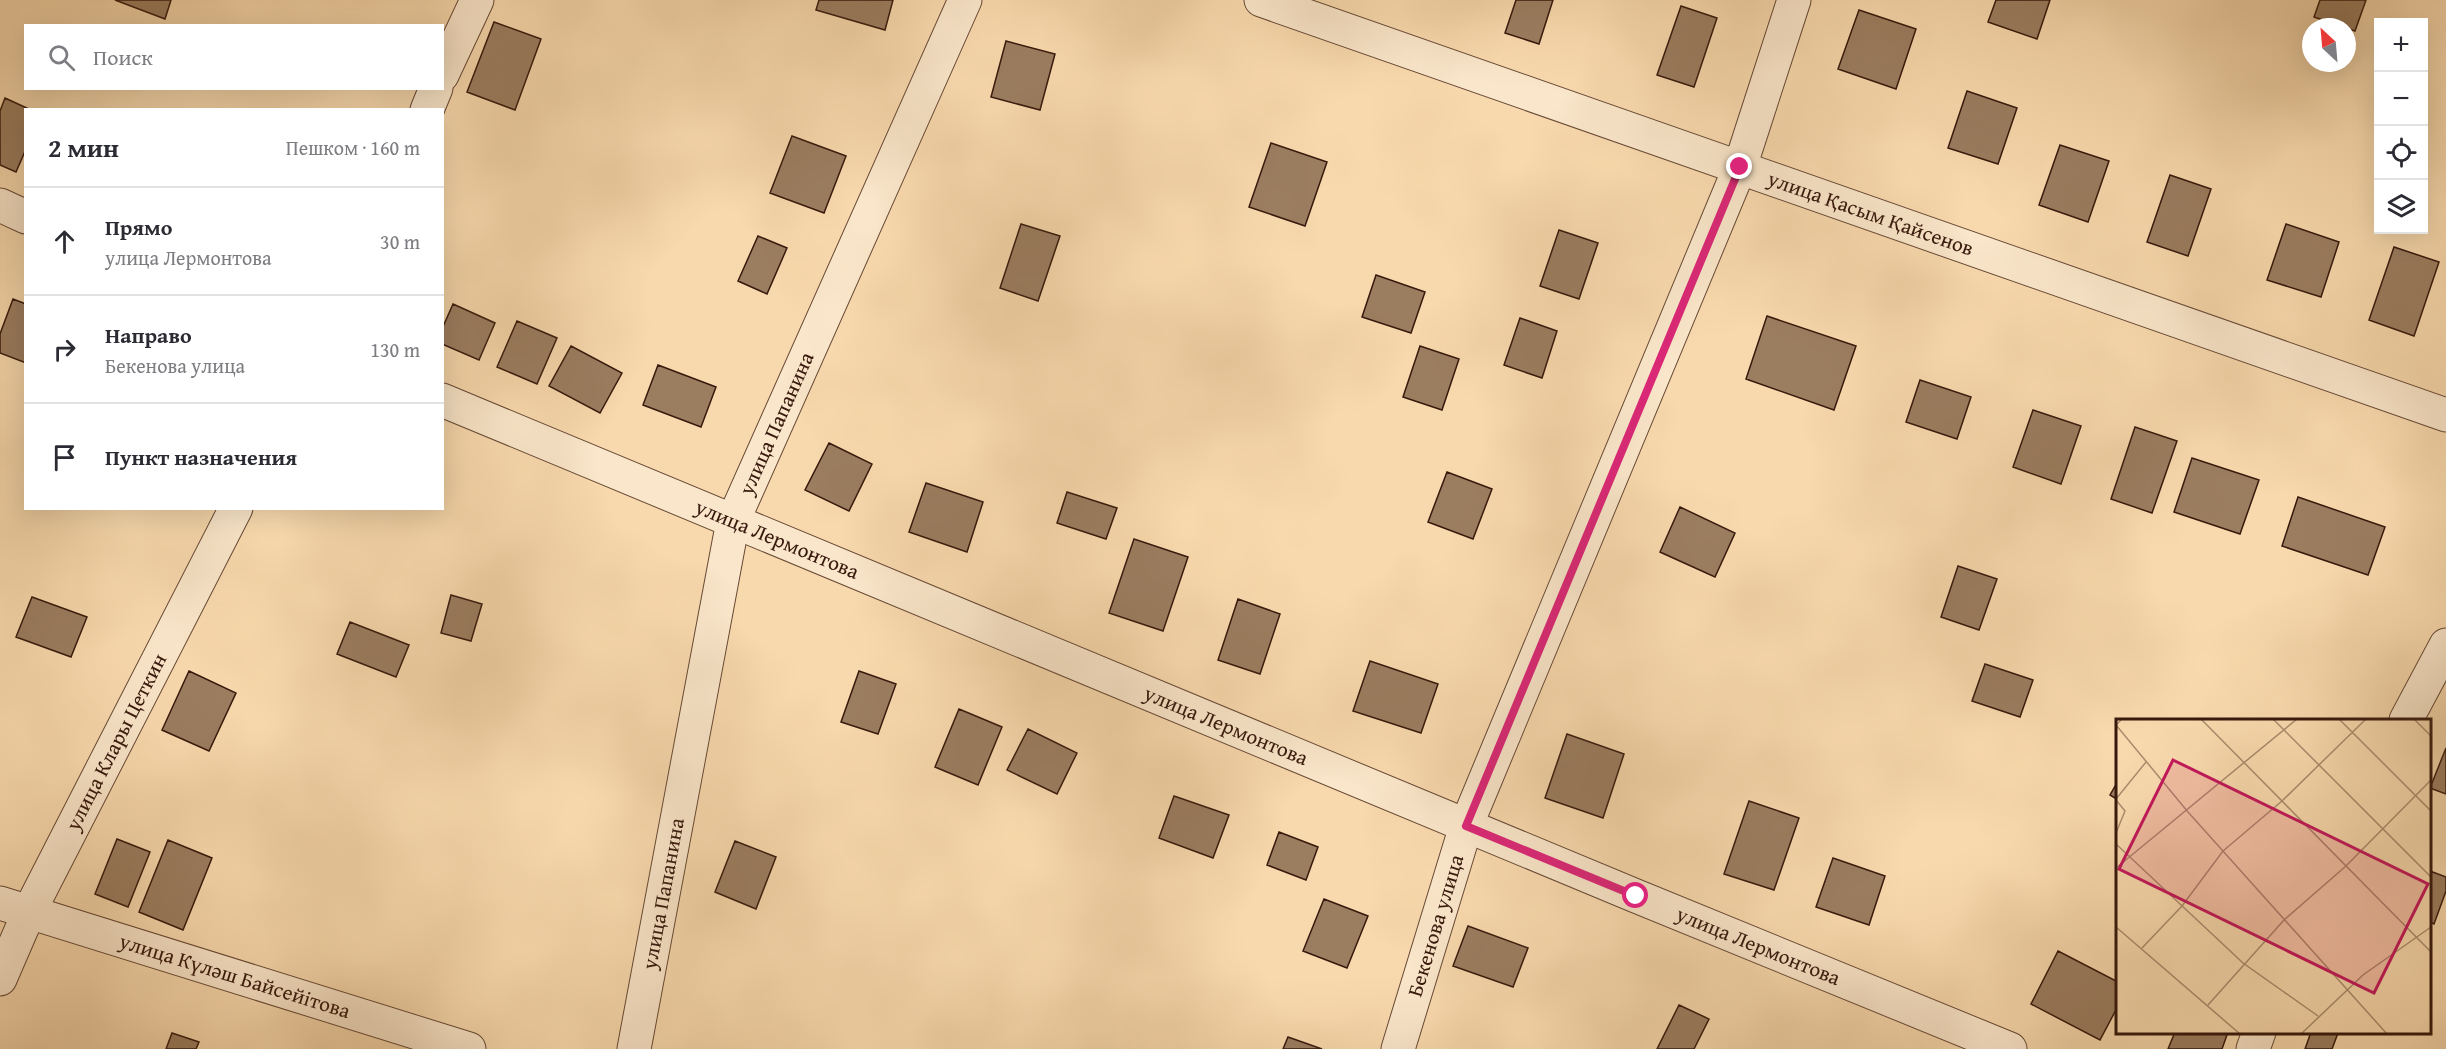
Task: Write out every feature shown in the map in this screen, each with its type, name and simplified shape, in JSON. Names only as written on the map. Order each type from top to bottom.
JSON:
[{"type":"street","points":[[444,71],[477,0]]},
{"type":"street","name":"улица Папанина","points":[[634,1049],[733,521],[964,0]]},
{"type":"street","name":"улица Қасым Қайсенов","points":[[1261,0],[2446,415]]},
{"type":"street","name":"Бекенова улица","points":[[1398,1049],[1466,826],[1740,167],[1794,0]]},
{"type":"street","points":[[428,108],[435,90]]},
{"type":"street","points":[[0,205],[24,216]]},
{"type":"street","name":"улица Лермонтова","points":[[444,401],[1466,826],[2010,1049]]},
{"type":"street","name":"улица Клары Цеткин","points":[[0,979],[15,907],[235,510]]},
{"type":"street","points":[[2407,719],[2446,645]]},
{"type":"street","name":"улица Күләш Байсейітова","points":[[15,907],[469,1049]]},
{"type":"street","points":[[2253,1049],[2258,1034]]},
{"type":"building","points":[[115,0],[171,0],[165,19]]},
{"type":"building","points":[[819,0],[893,0],[885,30],[816,10]]},
{"type":"building","points":[[1516,0],[1553,0],[1539,44],[1505,33]]},
{"type":"building","points":[[1996,0],[2050,0],[2037,39],[1988,22]]},
{"type":"building","points":[[2320,0],[2366,0],[2356,28],[2356,18],[2314,17]]},
{"type":"building","points":[[1681,6],[1717,18],[1694,87],[1657,75]]},
{"type":"building","points":[[1859,10],[1916,29],[1896,89],[1838,69]]},
{"type":"building","points":[[494,22],[541,39],[515,110],[467,92]]},
{"type":"building","points":[[1006,41],[1055,54],[1040,110],[991,97]]},
{"type":"building","points":[[1967,91],[2017,108],[1998,164],[1948,148]]},
{"type":"building","points":[[5,98],[27,108],[24,108],[24,154],[16,172],[0,165],[0,111]]},
{"type":"building","points":[[792,136],[846,156],[824,213],[770,193]]},
{"type":"building","points":[[1271,143],[1327,162],[1305,226],[1249,207]]},
{"type":"building","points":[[2060,145],[2109,161],[2088,222],[2039,205]]},
{"type":"building","points":[[2170,175],[2211,189],[2188,256],[2147,242]]},
{"type":"building","points":[[1021,224],[1060,236],[1038,301],[1000,288]]},
{"type":"building","points":[[2286,224],[2339,242],[2321,297],[2267,280]]},
{"type":"building","points":[[1559,230],[1598,243],[1579,299],[1540,286]]},
{"type":"building","points":[[758,236],[787,248],[767,294],[738,281]]},
{"type":"building","points":[[2394,247],[2439,262],[2414,336],[2369,320]]},
{"type":"building","points":[[1376,275],[1425,292],[1411,333],[1362,317]]},
{"type":"building","points":[[13,299],[24,303],[24,362],[0,353],[0,334]]},
{"type":"building","points":[[453,304],[495,323],[479,360],[444,345],[444,324]]},
{"type":"building","points":[[1767,316],[1856,346],[1834,410],[1746,379]]},
{"type":"building","points":[[1520,318],[1557,331],[1542,378],[1504,365]]},
{"type":"building","points":[[517,321],[557,338],[537,384],[497,367]]},
{"type":"building","points":[[571,346],[622,373],[600,413],[549,386]]},
{"type":"building","points":[[1420,346],[1459,359],[1442,410],[1403,397]]},
{"type":"building","points":[[658,365],[716,387],[701,427],[643,405]]},
{"type":"building","points":[[1920,380],[1971,397],[1957,439],[1906,422]]},
{"type":"building","points":[[2033,410],[2081,426],[2061,484],[2013,467]]},
{"type":"building","points":[[2135,427],[2177,441],[2152,513],[2111,499]]},
{"type":"building","points":[[829,443],[872,464],[849,511],[805,490]]},
{"type":"building","points":[[2192,458],[2259,480],[2240,534],[2174,512]]},
{"type":"building","points":[[1447,472],[1492,489],[1473,539],[1428,522]]},
{"type":"building","points":[[926,483],[983,502],[967,552],[909,532]]},
{"type":"building","points":[[1067,492],[1117,508],[1106,539],[1057,523]]},
{"type":"building","points":[[2298,497],[2385,527],[2368,575],[2282,546]]},
{"type":"building","points":[[1680,507],[1735,533],[1715,577],[1660,552]]},
{"type":"building","points":[[1134,539],[1188,557],[1163,631],[1109,613]]},
{"type":"building","points":[[1958,566],[1997,579],[1979,630],[1941,617]]},
{"type":"building","points":[[451,595],[482,604],[471,641],[441,633]]},
{"type":"building","points":[[32,597],[87,617],[71,657],[16,637]]},
{"type":"building","points":[[1238,599],[1280,614],[1260,674],[1218,660]]},
{"type":"building","points":[[350,622],[409,645],[396,677],[337,654]]},
{"type":"building","points":[[1370,661],[1438,684],[1421,733],[1353,711]]},
{"type":"building","points":[[1985,664],[2033,680],[2020,717],[1972,701]]},
{"type":"building","points":[[189,671],[236,693],[209,751],[162,730]]},
{"type":"building","points":[[859,671],[896,684],[878,734],[841,722]]},
{"type":"building","points":[[959,709],[1002,727],[978,785],[935,767]]},
{"type":"building","points":[[1028,729],[1077,753],[1057,794],[1007,770]]},
{"type":"building","points":[[1567,734],[1624,754],[1603,818],[1545,798]]},
{"type":"building","points":[[2446,748],[2446,794],[2431,788]]},
{"type":"building","points":[[2116,784],[2116,799],[2110,795]]},
{"type":"building","points":[[1174,796],[1229,815],[1213,858],[1159,838]]},
{"type":"building","points":[[1749,801],[1799,818],[1774,890],[1724,874]]},
{"type":"building","points":[[1279,832],[1318,847],[1306,880],[1267,865]]},
{"type":"building","points":[[117,839],[150,852],[128,907],[95,894]]},
{"type":"building","points":[[168,840],[212,858],[183,930],[139,912]]},
{"type":"building","points":[[735,841],[776,857],[756,909],[715,892]]},
{"type":"building","points":[[1833,858],[1885,876],[1869,925],[1816,907]]},
{"type":"building","points":[[2431,871],[2446,877],[2446,891],[2434,924],[2431,922]]},
{"type":"building","points":[[1324,899],[1368,916],[1347,968],[1303,951]]},
{"type":"building","points":[[1468,926],[1528,948],[1513,987],[1453,966]]},
{"type":"building","points":[[2058,951],[2116,981],[2116,1010],[2100,1040],[2031,1004]]},
{"type":"building","points":[[1679,1005],[1709,1019],[1694,1049],[1657,1049]]},
{"type":"building","points":[[172,1033],[199,1042],[196,1049],[166,1049]]},
{"type":"building","points":[[2174,1034],[2227,1034],[2222,1049],[2168,1049]]},
{"type":"building","points":[[2310,1034],[2338,1034],[2332,1049],[2305,1049]]},
{"type":"building","points":[[1288,1037],[1322,1049],[1283,1049]]},
{"type":"route","points":[[1636,896],[1466,826],[1740,167]]}]
